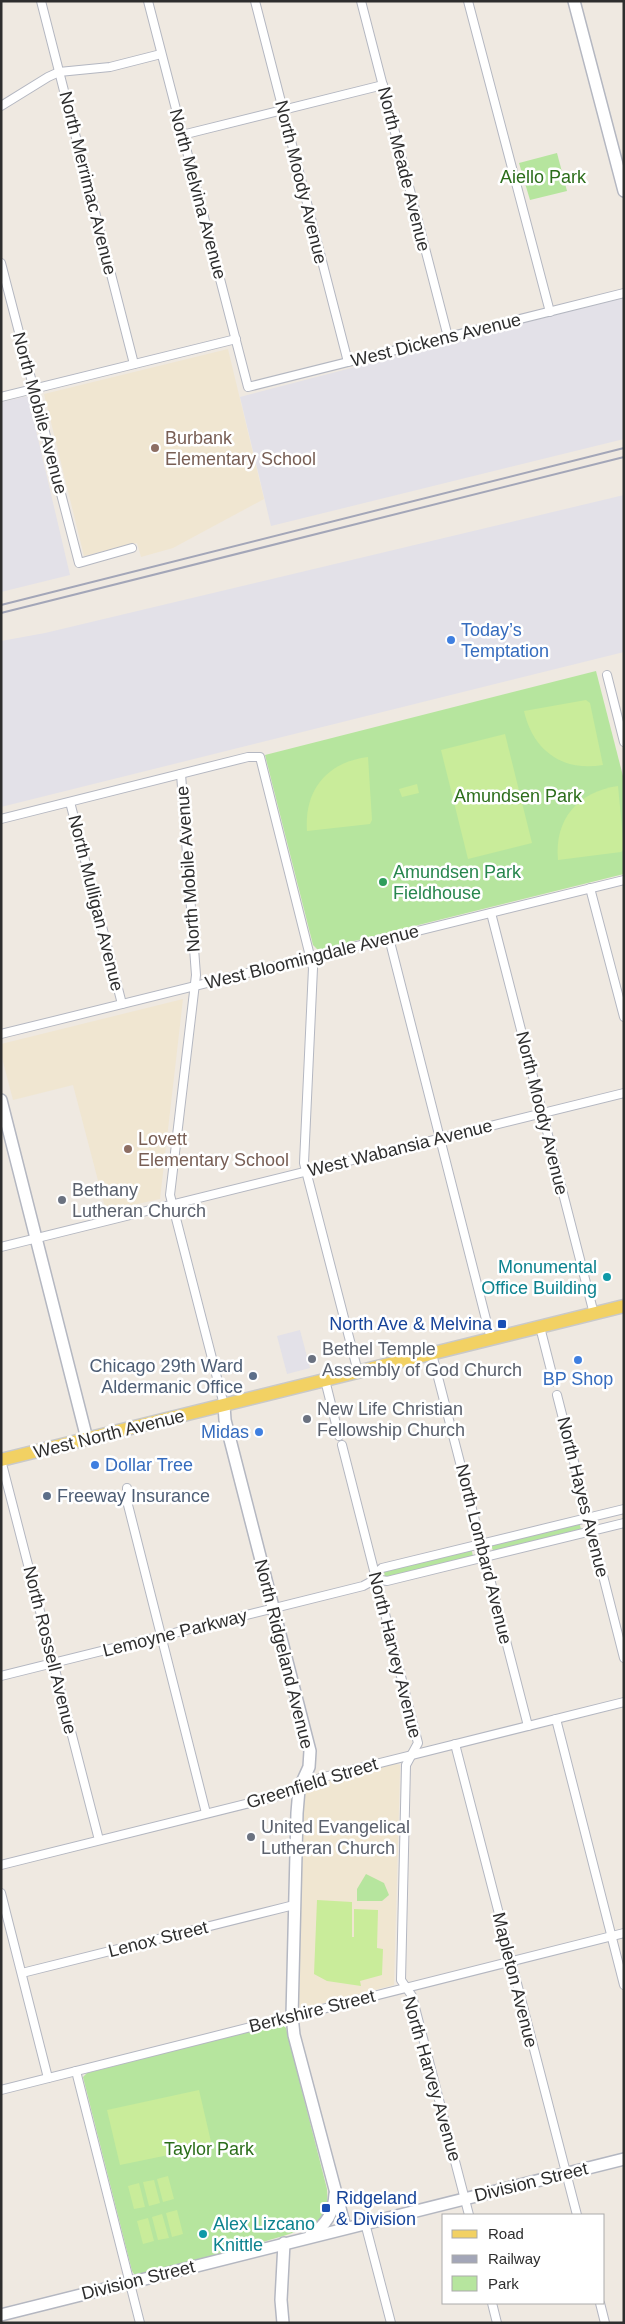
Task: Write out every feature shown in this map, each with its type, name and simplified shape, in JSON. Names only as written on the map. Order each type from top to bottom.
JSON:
[{"type":"main road","name":"West North Avenue","points":[[1,1460],[624,1306]]},
{"type":"street","name":"North Merrimac Avenue","points":[[41,1],[134,364]]},
{"type":"street","name":"North Melvina Avenue","points":[[148,1],[248,387]]},
{"type":"street","name":"North Moody Avenue","points":[[255,1],[348,362]]},
{"type":"street","name":"North Meade Avenue","points":[[361,1],[448,337]]},
{"type":"street","points":[[468,1],[550,312]]},
{"type":"street","points":[[574,1],[624,191]]},
{"type":"street","points":[[1,106],[59,72],[110,67],[161,54]]},
{"type":"street","points":[[182,135],[383,86]]},
{"type":"street","name":"North Mobile Avenue","points":[[1,263],[79,563],[132,548]]},
{"type":"street","name":"West Dickens Avenue","points":[[248,387],[624,293]]},
{"type":"street","points":[[1,397],[236,340]]},
{"type":"street","points":[[607,675],[624,742]]},
{"type":"street","points":[[1,819],[248,757],[260,757],[312,957],[304,1163],[358,1372]]},
{"type":"street","name":"North Mobile Avenue","points":[[181,774],[196,974],[170,1195],[224,1405]]},
{"type":"street","name":"North Mulligan Avenue","points":[[70,802],[122,1004]]},
{"type":"street","name":"West Bloomingdale Avenue","points":[[1,1034],[624,880]]},
{"type":"street","points":[[590,888],[624,1018]]},
{"type":"street","name":"North Moody Avenue","points":[[491,913],[594,1314]]},
{"type":"street","points":[[389,938],[491,1339]]},
{"type":"street","name":"West Wabansia Avenue","points":[[1,1247],[624,1093]]},
{"type":"street","points":[[1,1100],[87,1438]]},
{"type":"street","points":[[540,1327],[554,1382]]},
{"type":"street","name":"North Lombard Avenue","points":[[432,1354],[528,1726]]},
{"type":"street","points":[[325,1380],[339,1436]]},
{"type":"street","name":"North Hayes Avenue","points":[[557,1395],[624,1658]]},
{"type":"street","name":"North Ridgeland Avenue","points":[[224,1405],[225,1420],[310,1751],[309,1767],[299,1789],[292,2016],[294,2035],[345,2228]]},
{"type":"street","name":"North Harvey Avenue","points":[[342,1445],[418,1743],[414,1754],[406,1765],[401,1980],[412,1996],[469,2214]]},
{"type":"street","name":"North Rossell Avenue","points":[[1,1460],[99,1840]]},
{"type":"street","points":[[128,1488],[127,1501],[206,1813]]},
{"type":"street","name":"Lemoyne Parkway","points":[[376,1579],[377,1572],[382,1568],[624,1509]]},
{"type":"street","name":"Lemoyne Parkway","points":[[1,1676],[363,1586],[376,1579],[387,1581],[624,1523]]},
{"type":"street","name":"Greenfield Street","points":[[1,1865],[282,1795],[320,1778],[624,1702]]},
{"type":"street","points":[[556,1719],[624,1985]]},
{"type":"street","name":"Mapleton Avenue","points":[[456,1744],[510,1961],[577,2214]]},
{"type":"street","points":[[1,1893],[48,2078]]},
{"type":"street","name":"Lenox Street","points":[[22,1972],[294,1905]]},
{"type":"street","name":"Berkshire Street","points":[[1,2090],[624,1933]]},
{"type":"street","points":[[76,2071],[140,2323]]},
{"type":"street","name":"Division Street","points":[[1,2315],[624,2158]]},
{"type":"street","points":[[305,2238],[324,2224],[331,2213],[335,2190]]},
{"type":"street","points":[[366,2223],[391,2323]]},
{"type":"street","points":[[283,2323],[281,2307],[284,2243]]},
{"type":"street","points":[[492,2304],[497,2323]]},
{"type":"street","points":[[600,2304],[605,2323]]},
{"type":"shaded area","points":[[624,297],[624,439],[271,526],[240,397]]},
{"type":"shaded area","name":"Burbank Elementary School","points":[[228,349],[264,499],[173,548],[141,557],[137,543],[84,556],[44,394]]},
{"type":"shaded area","points":[[28,396],[70,575],[1,592],[1,402]]},
{"type":"shaded area","points":[[624,495],[624,652],[1,807],[1,641],[45,633]]},
{"type":"shaded area","name":"Lovett Elementary School","points":[[183,999],[160,1199],[106,1211],[73,1085],[13,1100],[1,1054],[1,1044]]},
{"type":"shaded area","points":[[300,1330],[310,1368],[287,1374],[277,1336]]},
{"type":"shaded area","points":[[394,1763],[400,1765],[400,1771],[394,1985],[305,2008],[300,2007],[298,2001],[302,1815],[305,1795],[311,1785]]},
{"type":"green space","name":"Aiello Park","points":[[557,153],[567,191],[530,200],[519,163]]},
{"type":"green space","name":"Amundsen Park","points":[[596,671],[624,780],[624,874],[318,950],[313,945],[265,755]]},
{"type":"green space","points":[[586,700],[590,703],[603,765],[575,765],[563,762],[552,756],[542,748],[535,737],[528,725],[524,711]]},
{"type":"green space","points":[[505,734],[532,843],[468,859],[441,750]]},
{"type":"green space","points":[[368,757],[372,820],[370,824],[307,831],[309,803],[321,781],[341,765]]},
{"type":"green space","points":[[417,784],[419,793],[402,797],[399,789]]},
{"type":"green space","points":[[618,786],[624,849],[621,852],[558,860],[560,832],[572,810],[580,801],[591,794]]},
{"type":"green space","points":[[579,1522],[581,1529],[493,1551],[491,1544]]},
{"type":"green space","points":[[471,1548],[473,1556],[385,1578],[384,1570]]},
{"type":"green space","points":[[366,1874],[384,1883],[389,1895],[382,1901],[357,1901],[357,1889]]},
{"type":"green space","points":[[317,1900],[352,1902],[352,1937],[354,1937],[354,1909],[378,1910],[377,1948],[383,1949],[382,1975],[360,1981],[361,1986],[327,1981],[314,1974]]},
{"type":"green space","name":"Taylor Park","points":[[278,2024],[286,2028],[327,2189],[327,2204],[323,2217],[316,2224],[257,2244],[195,2261],[134,2274],[83,2077],[87,2073]]},
{"type":"green space","points":[[199,2090],[212,2146],[120,2165],[107,2110]]},
{"type":"green space","points":[[168,2176],[174,2199],[163,2202],[157,2179]]},
{"type":"green space","points":[[154,2180],[160,2203],[149,2206],[143,2182]]},
{"type":"green space","points":[[139,2183],[145,2207],[134,2209],[128,2186]]},
{"type":"green space","points":[[177,2210],[183,2234],[172,2237],[166,2213]]},
{"type":"green space","points":[[162,2214],[169,2238],[158,2240],[152,2217]]},
{"type":"green space","points":[[148,2218],[154,2241],[143,2244],[137,2221]]},
{"type":"railway","points":[[1,605],[624,448]]},
{"type":"railway","points":[[1,613],[624,457]]},
{"type":"place","name":"Burbank Elementary School","points":[[155,448]]},
{"type":"place","name":"Today’s Temptation","points":[[451,640]]},
{"type":"place","name":"Amundsen Park Fieldhouse","points":[[383,882]]},
{"type":"place","name":"Lovett Elementary School","points":[[128,1149]]},
{"type":"place","name":"Bethany Lutheran Church","points":[[62,1200]]},
{"type":"place","name":"Monumental Office Building","points":[[607,1277]]},
{"type":"place","name":"North Ave & Melvina","points":[[502,1324]]},
{"type":"place","name":"Bethel Temple Assembly of God Church","points":[[312,1359]]},
{"type":"place","name":"BP Shop","points":[[578,1360]]},
{"type":"place","name":"Chicago 29th Ward Aldermanic Office","points":[[253,1376]]},
{"type":"place","name":"New Life Christian Fellowship Church","points":[[307,1419]]},
{"type":"place","name":"Midas","points":[[259,1432]]},
{"type":"place","name":"Dollar Tree","points":[[95,1465]]},
{"type":"place","name":"Freeway Insurance","points":[[47,1496]]},
{"type":"place","name":"United Evangelical Lutheran Church","points":[[251,1837]]},
{"type":"place","name":"Ridgeland & Division","points":[[326,2208]]},
{"type":"place","name":"Alex Lizcano Knittle","points":[[203,2234]]}]
